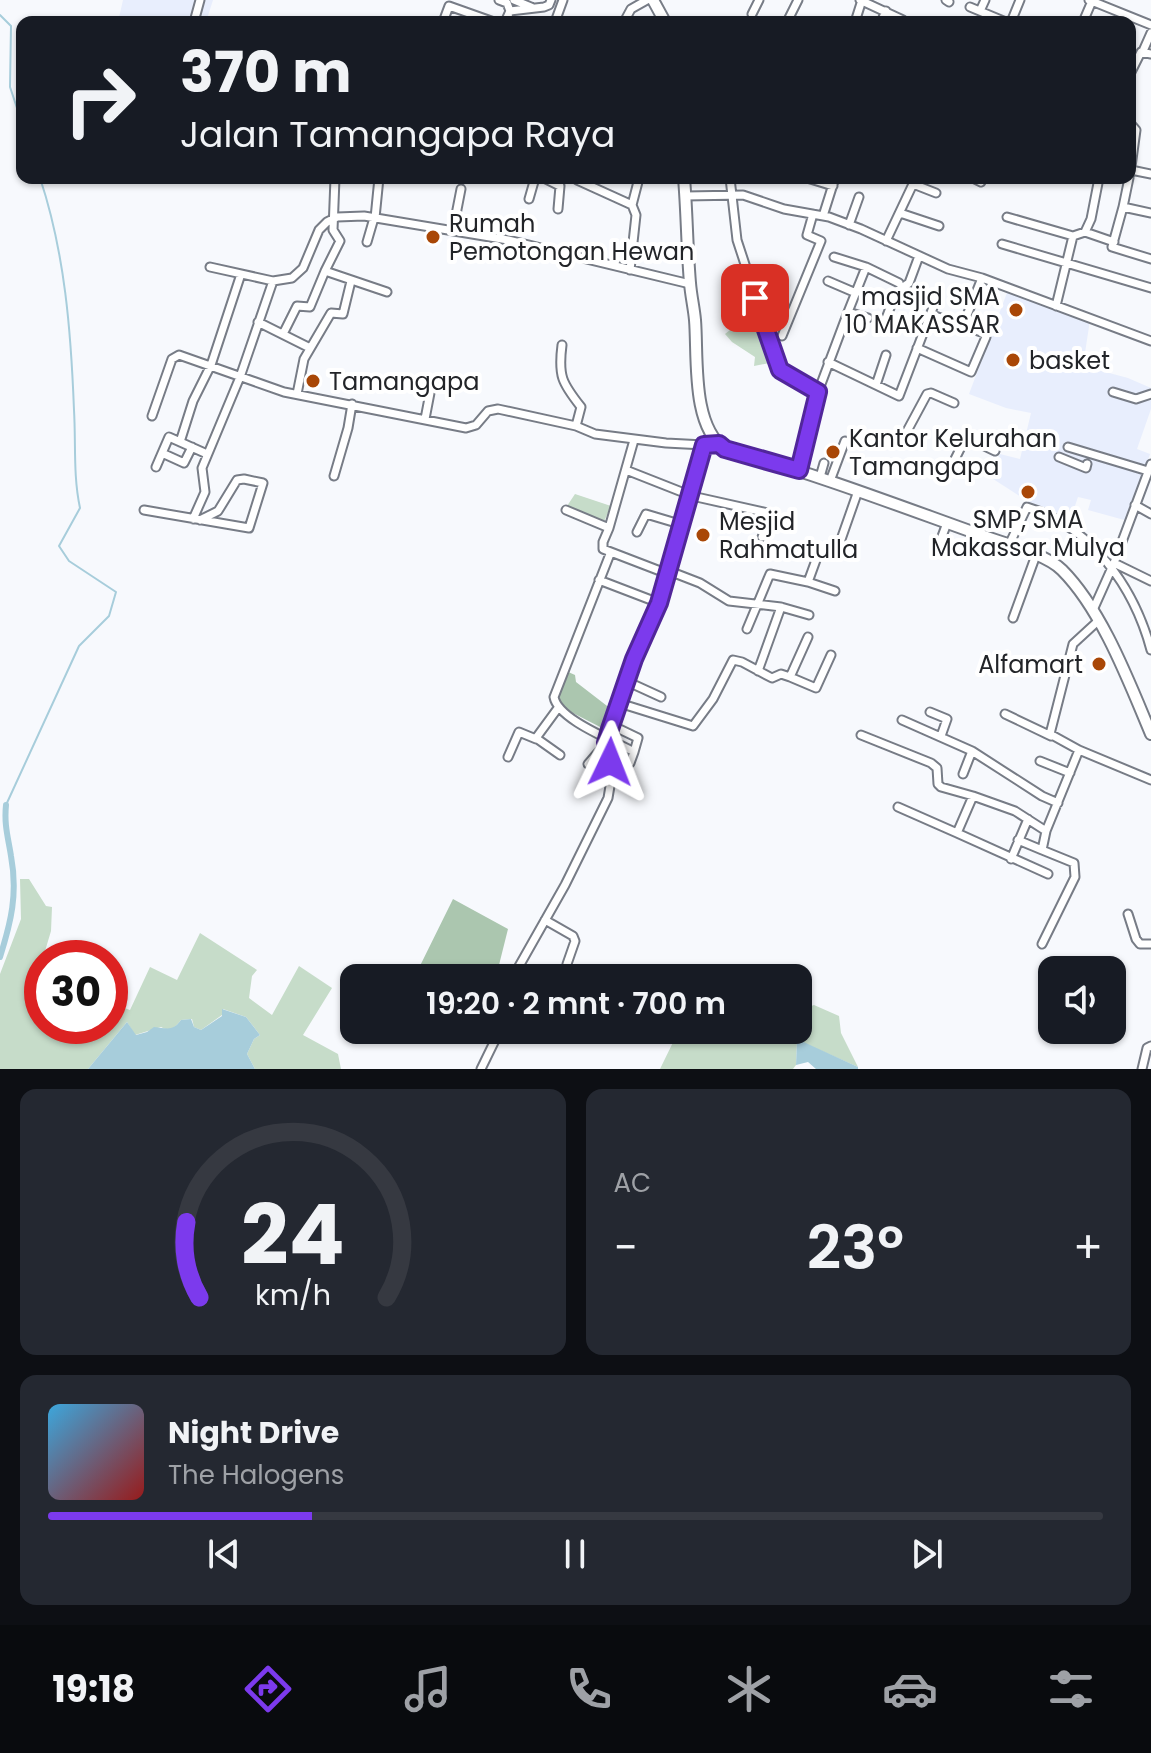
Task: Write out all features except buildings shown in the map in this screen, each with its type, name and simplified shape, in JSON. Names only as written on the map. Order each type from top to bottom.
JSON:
[{"type":"main road","points":[[684,184],[697,391],[710,431],[719,444],[725,449],[799,470],[1009,545],[1061,568],[1095,616],[1149,722]]},
{"type":"street","points":[[558,16],[563,0]]},
{"type":"street","points":[[627,16],[631,9],[650,0]]},
{"type":"street","points":[[752,14],[759,0]]},
{"type":"street","points":[[862,0],[895,16]]},
{"type":"street","points":[[980,11],[985,0]]},
{"type":"street","points":[[1091,0],[1117,16]]},
{"type":"street","points":[[508,3],[533,8],[550,2],[560,12]]},
{"type":"street","points":[[450,3],[480,16]]},
{"type":"street","points":[[970,7],[993,16]]},
{"type":"street","points":[[884,16],[886,11]]},
{"type":"street","points":[[1147,52],[1151,33]]},
{"type":"street","points":[[283,334],[297,306],[310,307],[340,241],[329,220],[334,184]]},
{"type":"street","points":[[367,242],[378,184]]},
{"type":"street","points":[[529,199],[533,184]]},
{"type":"street","points":[[556,184],[560,186],[558,209]]},
{"type":"street","points":[[586,184],[632,205]]},
{"type":"street","points":[[630,270],[636,215],[632,205],[637,184]]},
{"type":"street","points":[[731,184],[737,240],[780,370],[818,392]]},
{"type":"street","points":[[823,216],[833,184]]},
{"type":"street","points":[[886,241],[914,184]]},
{"type":"street","points":[[920,184],[936,193]]},
{"type":"street","points":[[1085,232],[1091,219],[1098,184]]},
{"type":"street","points":[[1128,184],[1114,249],[1151,259]]},
{"type":"street","points":[[453,230],[461,189]]},
{"type":"street","points":[[685,196],[732,194],[823,216],[948,269],[982,278],[1151,341]]},
{"type":"street","points":[[849,225],[859,197]]},
{"type":"street","points":[[1123,207],[1151,213]]},
{"type":"street","points":[[900,213],[939,226]]},
{"type":"street","points":[[782,336],[821,241],[807,235],[813,214]]},
{"type":"street","points":[[1007,217],[1073,236],[1085,232],[1114,242]]},
{"type":"street","points":[[210,267],[273,281],[292,278],[298,274],[319,230],[329,220],[374,218],[560,251],[690,284]]},
{"type":"street","points":[[1056,306],[1073,236]]},
{"type":"street","points":[[1002,244],[1151,288]]},
{"type":"street","points":[[882,329],[896,292],[909,283],[919,256]]},
{"type":"street","points":[[834,257],[866,267],[899,283]]},
{"type":"street","points":[[799,470],[818,392],[866,267]]},
{"type":"street","points":[[325,271],[387,292]]},
{"type":"street","points":[[180,442],[193,401],[211,365],[241,274]]},
{"type":"street","points":[[963,325],[982,278]]},
{"type":"street","points":[[196,520],[205,492],[201,474],[207,454],[240,377],[273,281]]},
{"type":"street","points":[[297,394],[298,378],[310,348],[331,313],[344,313],[351,281]]},
{"type":"street","points":[[828,281],[856,293]]},
{"type":"street","points":[[733,293],[753,291]]},
{"type":"street","points":[[828,362],[891,393],[901,394],[937,297]]},
{"type":"street","points":[[848,312],[868,318]]},
{"type":"street","points":[[917,348],[971,372],[986,335],[932,315]]},
{"type":"street","points":[[258,322],[310,348]]},
{"type":"street","points":[[562,345],[560,376],[568,393],[581,407],[576,426]]},
{"type":"street","points":[[152,416],[175,356],[179,355],[265,387],[471,429],[488,411],[498,409],[576,426],[595,434],[634,440],[719,444]]},
{"type":"street","points":[[876,385],[886,355]]},
{"type":"street","points":[[1113,392],[1136,399],[1151,394]]},
{"type":"street","points":[[425,419],[430,393]]},
{"type":"street","points":[[906,433],[927,394],[954,403]]},
{"type":"street","points":[[334,476],[352,404]]},
{"type":"street","points":[[156,467],[167,438],[172,437],[207,454]]},
{"type":"street","points":[[954,461],[966,437],[995,451]]},
{"type":"street","points":[[634,440],[602,546],[604,552],[700,583],[729,601],[781,607],[809,615]]},
{"type":"street","points":[[825,479],[845,441]]},
{"type":"street","points":[[520,964],[608,798],[611,771],[607,741],[611,725],[659,603],[692,496],[704,445]]},
{"type":"street","points":[[162,453],[184,463],[192,447]]},
{"type":"street","points":[[1051,736],[1073,644],[1095,616],[1149,468],[1068,447]]},
{"type":"street","points":[[1059,457],[1086,468],[1087,464]]},
{"type":"street","points":[[1112,472],[1118,462]]},
{"type":"street","points":[[824,463],[825,479]]},
{"type":"street","points":[[626,470],[692,496],[765,512],[770,517],[762,537]]},
{"type":"street","points":[[144,510],[196,520],[249,528],[263,483],[237,480],[218,511],[196,520]]},
{"type":"street","points":[[808,582],[820,549],[838,548],[858,491]]},
{"type":"street","points":[[1135,505],[1151,514]]},
{"type":"street","points":[[1009,545],[1027,507],[1070,530],[1113,565],[1151,581]]},
{"type":"street","points":[[566,510],[609,528]]},
{"type":"street","points":[[637,532],[646,514],[683,525]]},
{"type":"street","points":[[941,539],[947,523]]},
{"type":"street","points":[[610,554],[554,697],[558,708],[607,741],[634,752]]},
{"type":"street","points":[[1013,618],[1036,555]]},
{"type":"street","points":[[1113,565],[1138,610],[1151,650]]},
{"type":"street","points":[[747,629],[770,574],[835,591]]},
{"type":"street","points":[[599,580],[659,603]]},
{"type":"street","points":[[758,671],[781,607]]},
{"type":"street","points":[[790,677],[808,637]]},
{"type":"street","points":[[619,703],[693,726],[713,699],[733,660],[774,678],[781,674],[816,688],[831,655]]},
{"type":"street","points":[[626,681],[661,697]]},
{"type":"street","points":[[536,739],[558,708]]},
{"type":"street","points":[[930,712],[947,719],[941,736]]},
{"type":"street","points":[[1005,714],[1151,780]]},
{"type":"street","points":[[902,720],[972,751],[1058,803]]},
{"type":"street","points":[[611,725],[638,738],[630,763]]},
{"type":"street","points":[[508,757],[519,732],[560,755]]},
{"type":"street","points":[[861,735],[931,763],[937,768],[938,784],[1015,811],[1046,831]]},
{"type":"street","points":[[588,764],[607,741]]},
{"type":"street","points":[[1042,850],[1046,831],[1079,750]]},
{"type":"street","points":[[963,774],[972,751]]},
{"type":"street","points":[[1040,761],[1070,773]]},
{"type":"street","points":[[957,833],[973,796]]},
{"type":"street","points":[[898,807],[1048,874]]},
{"type":"street","points":[[1011,859],[1028,819]]},
{"type":"street","points":[[1018,840],[1075,866],[1075,877],[1042,944]]},
{"type":"street","points":[[1128,914],[1136,939],[1140,944],[1151,944]]},
{"type":"street","points":[[545,920],[573,936],[575,941],[567,964]]},
{"type":"street","points":[[481,1069],[493,1044]]},
{"type":"street","points":[[1142,1069],[1147,1048],[1151,1046]]},
{"type":"shaded area","points":[[123,0],[213,0],[208,16],[119,16]]},
{"type":"shaded area","points":[[1008,290],[1090,320],[1083,366],[1128,378],[1151,388],[1151,409],[1137,449],[1150,454],[1128,521],[1088,510],[1091,500],[1078,497],[1068,527],[990,477],[1000,454],[1020,459],[1031,413],[1006,408],[969,394]]},
{"type":"green space","points":[[755,310],[774,334],[780,361],[754,366],[755,357],[725,334]]},
{"type":"green space","points":[[575,494],[611,506],[602,526],[565,509]]},
{"type":"green space","points":[[566,671],[575,675],[576,682],[611,709],[606,730],[567,710],[559,700]]},
{"type":"green space","points":[[20,879],[29,879],[46,906],[52,907],[48,940],[24,940],[24,1044],[109,1044],[88,1069],[0,1069],[0,974],[21,919]]},
{"type":"green space","points":[[453,899],[508,929],[499,964],[421,964]]},
{"type":"green space","points":[[200,933],[257,970],[252,976],[249,998],[272,1015],[299,966],[332,988],[303,1035],[338,1054],[341,1069],[255,1069],[247,1054],[254,1039],[260,1035],[246,1017],[223,1009],[222,1015],[201,1030],[194,1027],[192,1019],[181,1020],[170,1029],[161,1027],[135,1035],[128,1024],[128,1009],[150,967],[177,980]]},
{"type":"green space","points":[[812,1006],[839,1016],[841,1033],[858,1067],[806,1044],[812,1044]]},
{"type":"green space","points":[[672,1044],[797,1044],[793,1069],[660,1069]]},
{"type":"water","points":[[222,1009],[246,1017],[260,1035],[254,1039],[247,1054],[255,1069],[88,1069],[109,1044],[128,1044],[128,1023],[136,1035],[154,1027],[172,1028],[181,1020],[191,1019],[194,1027],[201,1030],[222,1016]]},
{"type":"water","points":[[797,1044],[808,1044],[858,1069],[816,1069],[808,1062],[796,1065]]},
{"type":"waterway","points":[[0,15],[11,26],[10,87],[16,105]]},
{"type":"waterway","points":[[6,805],[79,646],[109,616],[116,592],[69,561],[59,546],[80,508],[69,322],[61,264],[42,184]]},
{"type":"waterway","points":[[0,957],[13,895],[6,805]]},
{"type":"place","name":"Rumah Pemotongan Hewan","points":[[433,237]]},
{"type":"place","name":"masjid SMA 10 MAKASSAR","points":[[1016,310]]},
{"type":"place","name":"basket","points":[[1013,360]]},
{"type":"place","name":"Tamangapa","points":[[313,381]]},
{"type":"place","name":"Kantor Kelurahan Tamangapa","points":[[833,452]]},
{"type":"place","name":"SMP, SMA Makassar Mulya","points":[[1028,492]]},
{"type":"place","name":"Mesjid Rahmatulla","points":[[703,535]]},
{"type":"place","name":"Alfamart","points":[[1099,664]]},
{"type":"route","points":[[610,762],[606,743],[610,729],[634,659],[659,603],[692,496],[704,445],[719,444],[725,449],[799,470],[818,392],[780,370],[755,298]]}]
